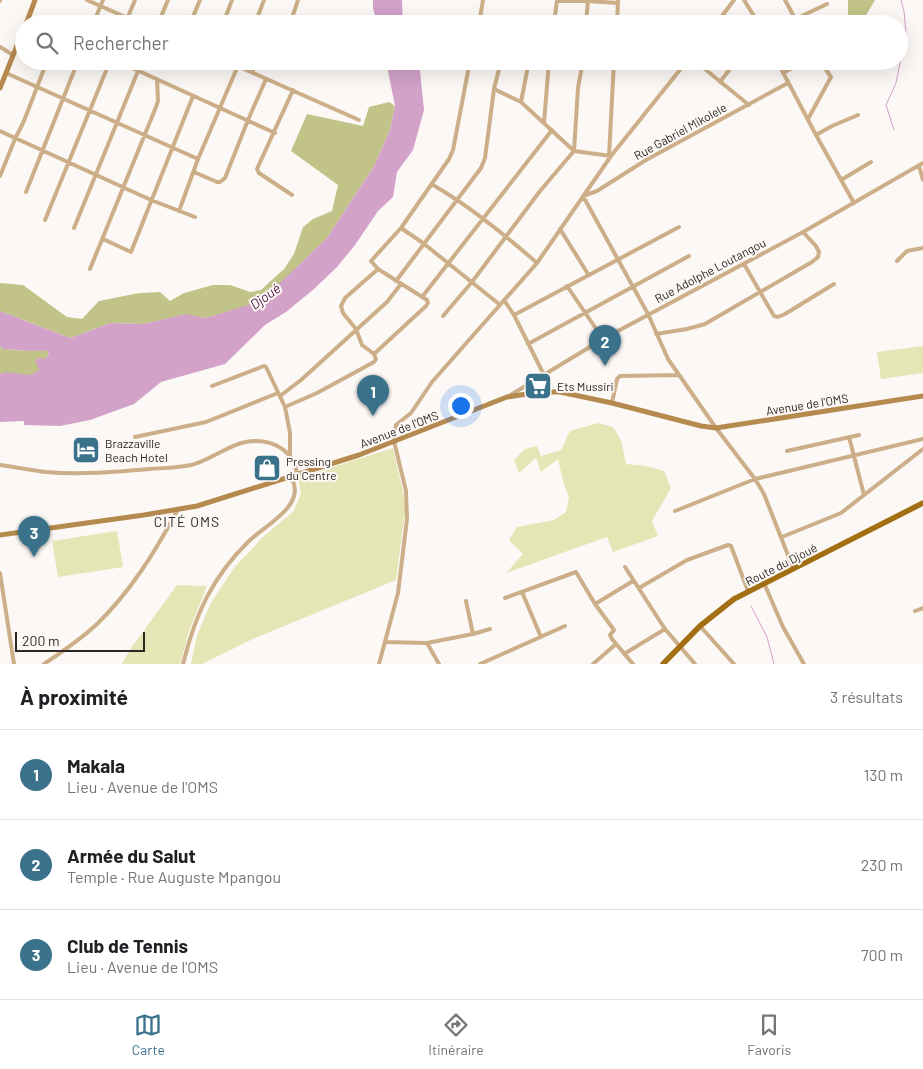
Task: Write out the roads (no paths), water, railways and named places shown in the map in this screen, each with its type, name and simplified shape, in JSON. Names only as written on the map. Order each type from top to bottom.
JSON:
[{"type":"main road","name":"Route du Djoué","points":[[663,664],[700,626],[722,608],[748,591],[923,504]]},
{"type":"street","points":[[29,15],[35,0]]},
{"type":"street","points":[[87,0],[120,15]]},
{"type":"street","points":[[96,15],[103,0]]},
{"type":"street","points":[[128,15],[135,0]]},
{"type":"street","points":[[162,15],[168,0]]},
{"type":"street","points":[[194,15],[200,0]]},
{"type":"street","points":[[226,15],[232,0]]},
{"type":"street","points":[[258,15],[264,0]]},
{"type":"street","points":[[293,15],[298,0]]},
{"type":"street","points":[[480,15],[483,0]]},
{"type":"street","points":[[587,15],[588,0]]},
{"type":"street","points":[[555,15],[557,1],[588,0],[618,1],[617,15]]},
{"type":"street","points":[[723,15],[734,0]]},
{"type":"street","points":[[744,0],[753,15]]},
{"type":"street","points":[[785,0],[793,15]]},
{"type":"street","points":[[809,15],[828,4]]},
{"type":"street","points":[[0,47],[13,55]]},
{"type":"street","points":[[0,88],[15,50]]},
{"type":"street","points":[[0,176],[43,70]]},
{"type":"street","points":[[26,192],[75,70]]},
{"type":"street","points":[[45,220],[106,70]]},
{"type":"street","points":[[179,211],[198,159],[236,70]]},
{"type":"street","points":[[247,70],[359,120]]},
{"type":"street","points":[[374,354],[426,306],[427,302],[422,297],[378,269],[371,261],[401,228],[449,160],[453,150],[468,70]]},
{"type":"street","points":[[135,437],[206,422],[279,394],[301,380],[386,302],[423,243],[481,168],[485,158],[494,89],[499,70]]},
{"type":"street","points":[[521,102],[527,70]]},
{"type":"street","points":[[544,122],[548,70]]},
{"type":"street","points":[[443,316],[472,282],[540,191],[574,151],[578,88],[581,70]]},
{"type":"street","points":[[610,156],[614,70]]},
{"type":"street","points":[[379,664],[398,593],[408,506],[402,471],[394,441],[396,425],[411,414],[432,382],[537,263],[610,156],[680,70]]},
{"type":"street","points":[[706,70],[749,105]]},
{"type":"street","points":[[720,82],[729,70]]},
{"type":"street","points":[[782,70],[854,203]]},
{"type":"street","points":[[783,73],[789,70]]},
{"type":"street","points":[[808,120],[831,77],[826,70]]},
{"type":"street","points":[[74,228],[138,71],[275,132]]},
{"type":"street","points":[[6,73],[198,159]]},
{"type":"street","points":[[90,269],[158,100],[157,79]]},
{"type":"street","points":[[194,172],[217,182],[225,178],[266,79]]},
{"type":"street","name":"Rue Gabriel Mikolele","points":[[583,196],[597,191],[646,160],[788,83]]},
{"type":"street","points":[[494,89],[521,102],[574,151],[610,156]]},
{"type":"street","points":[[292,195],[257,171],[258,163],[275,132],[293,90]]},
{"type":"street","points":[[103,239],[131,252],[193,96]]},
{"type":"street","points":[[816,136],[832,126],[858,115]]},
{"type":"street","points":[[422,297],[552,130]]},
{"type":"street","points":[[0,131],[151,200],[195,217]]},
{"type":"street","points":[[841,180],[872,162]]},
{"type":"street","points":[[921,165],[923,180]]},
{"type":"street","name":"Rue Adolphe Loutangou","points":[[507,397],[603,339],[803,232],[921,165]]},
{"type":"street","points":[[432,185],[484,219],[537,263]]},
{"type":"street","points":[[583,196],[648,314],[668,359],[716,428],[755,479],[771,508],[794,568]]},
{"type":"street","points":[[514,315],[617,258],[679,227]]},
{"type":"street","points":[[401,228],[423,243],[499,304]]},
{"type":"street","points":[[560,229],[588,274]]},
{"type":"street","points":[[656,334],[696,327],[812,262],[818,257],[819,252],[803,232]]},
{"type":"street","points":[[897,260],[907,251],[923,248]]},
{"type":"street","points":[[528,344],[689,256]]},
{"type":"street","points":[[744,264],[774,316],[778,317],[834,284]]},
{"type":"street","points":[[285,407],[317,393],[374,362],[376,359],[374,354],[362,345],[356,330],[341,310],[342,302],[378,269]]},
{"type":"street","points":[[567,286],[603,339]]},
{"type":"street","points":[[504,300],[514,315],[544,375]]},
{"type":"street","points":[[212,386],[264,366],[266,368],[285,407],[290,433],[290,454],[295,463],[297,476]]},
{"type":"street","points":[[612,403],[617,378],[620,376],[679,375]]},
{"type":"street","name":"Avenue de l'OMS","points":[[0,535],[197,506],[359,455],[507,397],[540,392],[560,392],[716,428],[923,396]]},
{"type":"street","points":[[787,451],[859,435]]},
{"type":"street","points":[[849,437],[864,495]]},
{"type":"street","points":[[675,511],[755,479],[923,438]]},
{"type":"street","points":[[0,465],[46,472],[70,473],[175,468],[203,461],[236,445],[254,441],[274,446],[290,454]]},
{"type":"street","points":[[782,537],[841,512],[923,449]]},
{"type":"street","points":[[183,664],[199,610],[218,576],[240,549],[285,511],[294,500],[296,488],[293,481],[286,479]]},
{"type":"street","points":[[44,664],[96,625],[116,604],[146,566],[177,510]]},
{"type":"street","points":[[639,588],[687,560],[728,545],[731,546],[748,591]]},
{"type":"street","points":[[625,568],[665,629],[695,664]]},
{"type":"street","points":[[0,572],[14,664]]},
{"type":"street","points":[[505,598],[576,572],[595,604],[614,630],[610,635],[633,664]]},
{"type":"street","points":[[595,604],[633,581]]},
{"type":"street","points":[[764,583],[782,627],[804,664]]},
{"type":"street","points":[[522,592],[541,637]]},
{"type":"street","points":[[466,601],[473,634]]},
{"type":"street","points":[[915,611],[923,608]]},
{"type":"street","points":[[480,664],[565,626]]},
{"type":"street","points":[[700,626],[734,664]]},
{"type":"street","points":[[385,642],[427,643],[490,629]]},
{"type":"street","points":[[624,654],[665,629]]},
{"type":"street","points":[[427,643],[439,664]]},
{"type":"street","points":[[592,664],[616,644]]},
{"type":"waterway","points":[[901,0],[904,15]]},
{"type":"waterway","points":[[894,130],[886,105],[896,83],[899,70]]},
{"type":"waterway","points":[[751,606],[767,637],[774,664]]},
{"type":"place","name":"Armée du Salut","points":[[605,366]]},
{"type":"place","name":"Ets Mussiri","points":[[538,386]]},
{"type":"place","name":"Makala","points":[[373,416]]},
{"type":"place","name":"Brazzaville Beach Hotel","points":[[86,450]]},
{"type":"place","name":"Pressing du Centre","points":[[267,468]]},
{"type":"place","name":"Club de Tennis","points":[[34,557]]},
{"type":"district","name":"CITÉ OMS","points":[[187,521]]},
{"type":"water label","name":"Djoué","points":[[265,296]]}]
